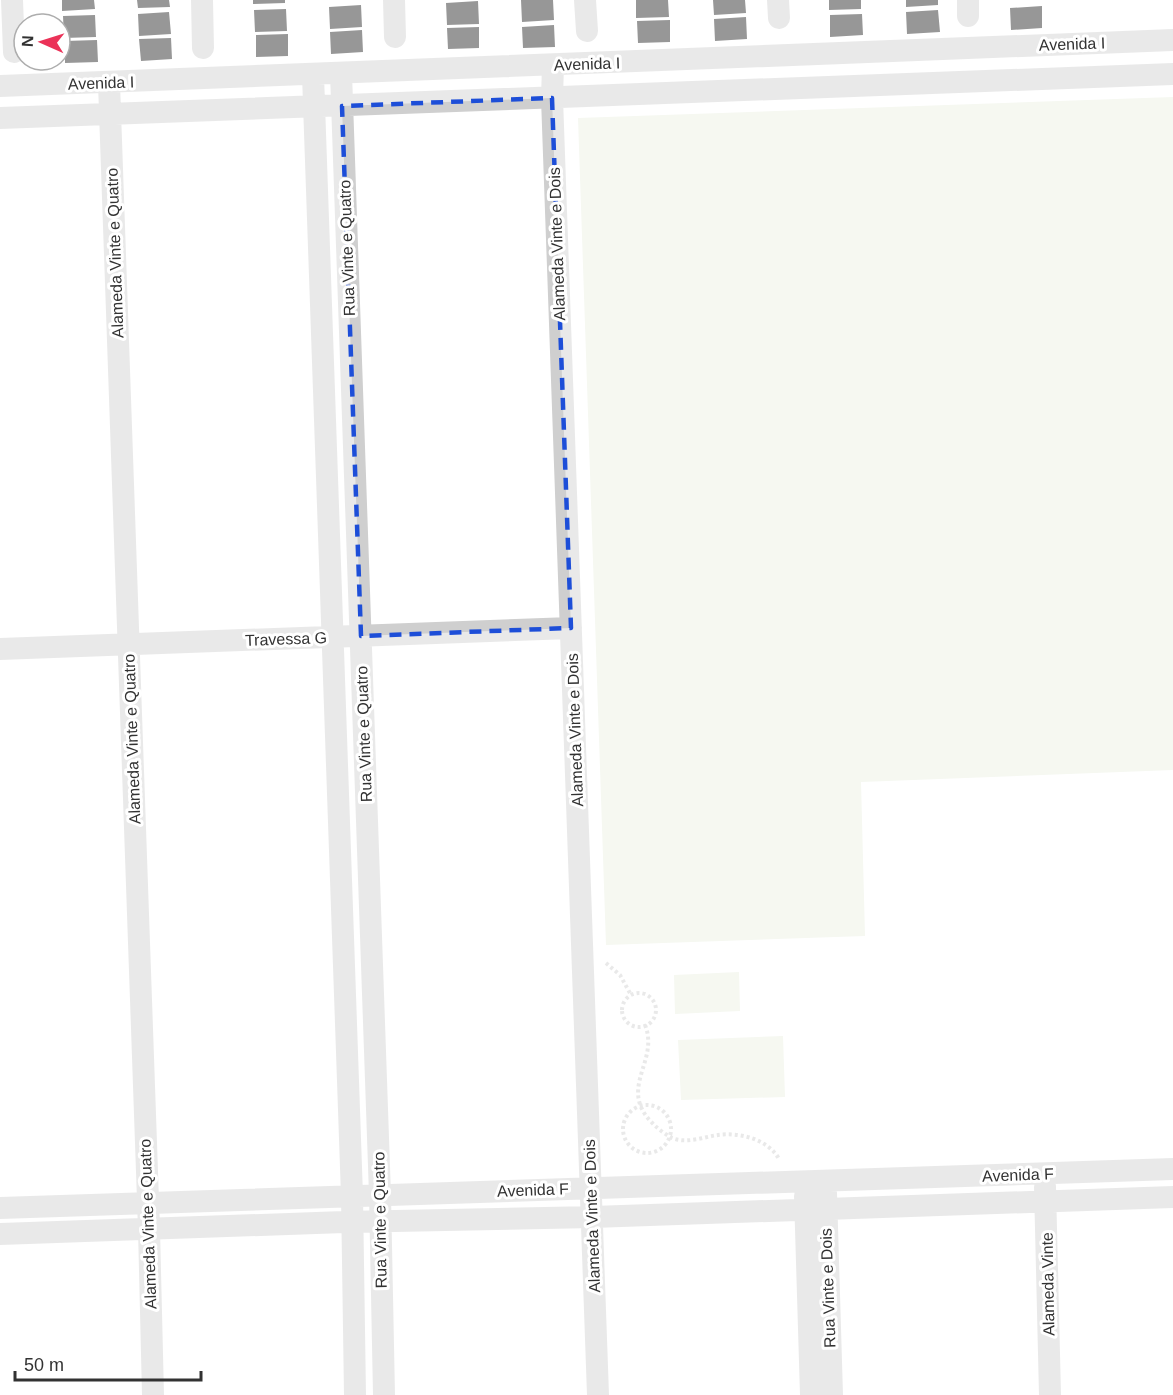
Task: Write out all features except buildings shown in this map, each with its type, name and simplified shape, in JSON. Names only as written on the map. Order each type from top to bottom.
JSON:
[{"type":"street","points":[[202,0],[204,48]]},
{"type":"street","points":[[394,0],[395,37]]},
{"type":"street","points":[[585,0],[587,31]]},
{"type":"street","name":"Avenida I","points":[[0,87],[1173,40]]},
{"type":"street","name":"Alameda Vinte e Dois","points":[[553,65],[552,98],[598,1395]]},
{"type":"street","name":"Rua Vinte e Quatro","points":[[341,73],[381,1222],[384,1395]]},
{"type":"street","name":"Avenida I","points":[[0,118],[1173,74]]},
{"type":"street","name":"Rua Vinte e Quatro","points":[[313,75],[352,1196],[355,1395]]},
{"type":"street","name":"Alameda Vinte e Quatro","points":[[109,82],[153,1395]]},
{"type":"street","name":"Travessa G","points":[[0,649],[571,628]]},
{"type":"street","name":"Avenida F","points":[[0,1208],[1173,1169]]},
{"type":"street","name":"Alameda Vinte","points":[[1045,1174],[1050,1395]]},
{"type":"street","name":"Rua Vinte e Dois","points":[[806,1182],[816,1208],[832,1395]]},
{"type":"street","name":"Avenida F","points":[[0,1234],[1173,1197]]},
{"type":"street","name":"Rua Vinte e Dois","points":[[811,1395],[816,1208]]},
{"type":"path","points":[[582,953],[601,960],[615,969],[625,981],[631,994]]},
{"type":"path","points":[[631,994],[645,994],[654,1003],[655,1016],[645,1025],[633,1026],[624,1019],[623,1003],[631,994]]},
{"type":"path","points":[[645,1025],[650,1050],[639,1081],[638,1096],[640,1106],[653,1124],[669,1136],[685,1141],[721,1135],[737,1135],[759,1142],[775,1153],[806,1182]]},
{"type":"path","points":[[652,1105],[665,1113],[670,1122],[666,1143],[652,1152],[639,1152],[629,1145],[623,1133],[624,1122],[629,1113],[640,1106],[652,1105]]},
{"type":"highlighted area","points":[[552,98],[571,628],[361,636],[342,106]]},
{"type":"shaded area","points":[[1173,97],[1173,770],[861,782],[865,936],[606,945],[578,118]]},
{"type":"shaded area","points":[[739,972],[740,1011],[675,1014],[674,975]]},
{"type":"shaded area","points":[[783,1036],[785,1097],[681,1100],[678,1040]]}]
